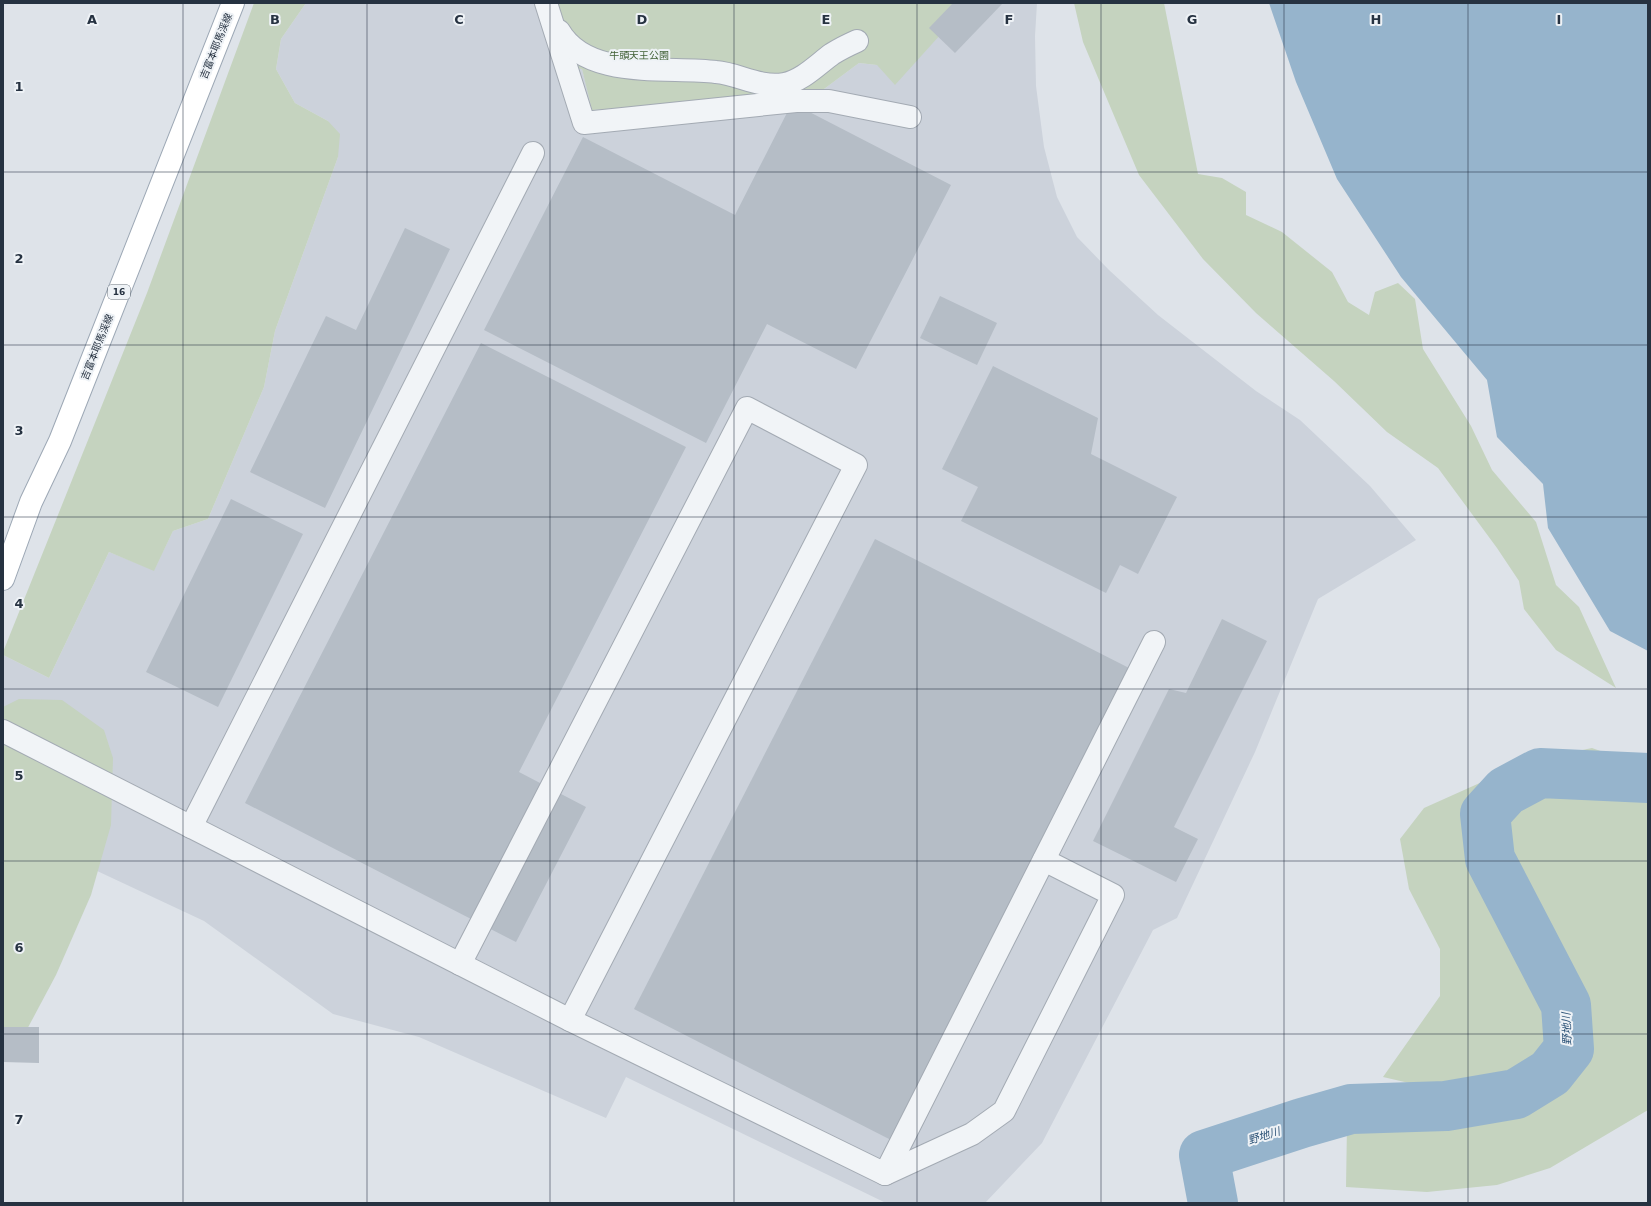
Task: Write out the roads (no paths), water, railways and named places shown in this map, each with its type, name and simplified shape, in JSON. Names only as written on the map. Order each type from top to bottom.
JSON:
[{"type":"main road","name":"吉富本耶馬渓線","points":[[3,579],[31,502],[60,441],[233,3]]},
{"type":"lane","points":[[549,10],[563,39],[574,50],[586,57],[604,64],[716,72],[754,83],[770,85],[785,84],[799,77],[834,53],[857,41]]},
{"type":"lane","points":[[549,10],[584,123],[796,101],[829,101],[910,117]]},
{"type":"lane","points":[[191,827],[533,153]]},
{"type":"lane","points":[[460,964],[747,408],[856,465],[570,1020]]},
{"type":"lane","points":[[885,1174],[1154,642]]},
{"type":"lane","points":[[3,731],[570,1020],[885,1174]]},
{"type":"lane","points":[[885,1174],[972,1134],[1004,1111],[1113,894],[1044,860]]},
{"type":"water","points":[[1269,3],[1648,3],[1648,651],[1610,631],[1548,528],[1543,484],[1497,437],[1487,380],[1401,277],[1337,179],[1296,82]]},
{"type":"waterway","name":"野地川","points":[[1213,1203],[1204,1155],[1302,1123],[1351,1109],[1446,1106],[1516,1094],[1550,1073],[1569,1049],[1566,1005],[1490,859],[1485,814],[1506,791],[1540,773],[1648,778]]},
{"type":"park label","name":"牛頭天王公園","points":[[639,55]]}]
